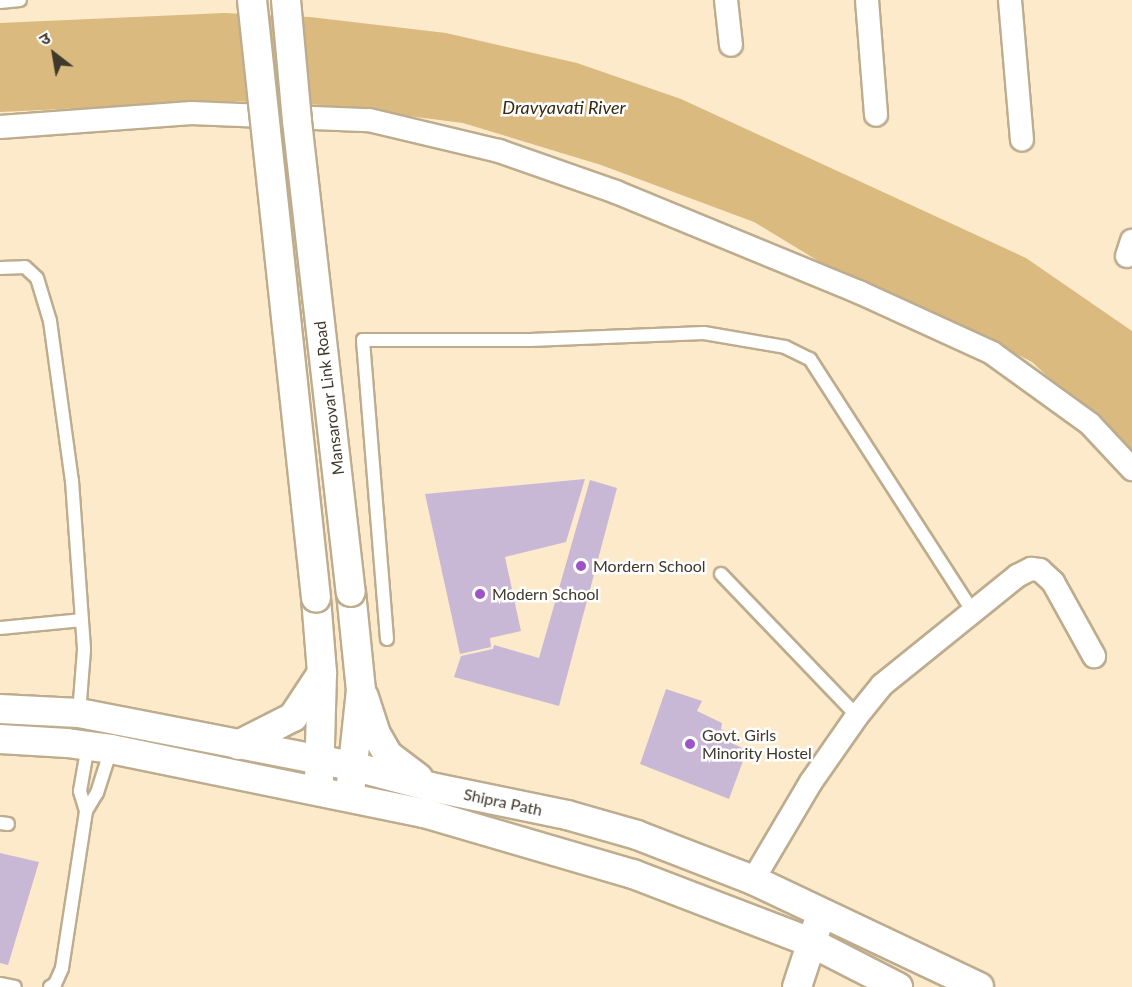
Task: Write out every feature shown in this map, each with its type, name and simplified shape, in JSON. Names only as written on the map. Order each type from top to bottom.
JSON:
[{"type":"street","name":"Mansarovar Link Road","points":[[252,0],[316,598],[322,673],[321,761],[318,792]]},
{"type":"street","name":"Mansarovar Link Road","points":[[286,0],[297,121],[361,690],[352,766],[351,796]]},
{"type":"street","points":[[726,0],[730,45]]},
{"type":"street","points":[[867,0],[876,115]]},
{"type":"street","points":[[1010,0],[1022,139]]},
{"type":"street","points":[[0,127],[191,113],[369,120],[499,151],[616,192],[859,292],[992,353],[1090,424],[1132,469]]},
{"type":"street","points":[[753,880],[811,782],[856,716],[882,685],[972,610],[1017,576],[1031,569],[1040,570],[1053,582],[1094,656]]},
{"type":"street","points":[[238,745],[292,717],[322,673]]},
{"type":"street","points":[[361,690],[376,734],[388,755],[431,787]]},
{"type":"street","name":"Shipra Path","points":[[0,709],[79,713],[352,766],[431,787],[567,815],[637,835],[753,880],[979,987]]},
{"type":"street","name":"Shipra Path","points":[[0,739],[99,747],[318,792],[351,796],[424,813],[633,874],[810,942],[898,987]]},
{"type":"street","points":[[797,987],[810,942],[823,912]]},
{"type":"lane","points":[[0,2],[20,0]]},
{"type":"lane","points":[[0,268],[25,267],[38,278],[50,321],[72,481],[84,650],[79,713]]},
{"type":"lane","points":[[387,639],[363,340],[530,340],[704,333],[785,347],[810,359],[972,610]]},
{"type":"lane","points":[[721,574],[856,716]]},
{"type":"lane","points":[[0,628],[82,620]]},
{"type":"lane","points":[[86,811],[97,794],[99,747]]},
{"type":"lane","points":[[50,987],[55,984],[62,968],[86,811],[81,790],[99,747]]},
{"type":"lane","points":[[0,984],[15,987]]},
{"type":"water","name":"Dravyavati River","points":[[224,13],[310,17],[446,33],[577,63],[681,99],[1026,258],[1132,331],[1132,462],[1120,444],[1032,362],[972,331],[820,262],[754,222],[601,165],[463,123],[322,105],[230,101],[0,112],[0,23]]},
{"type":"building","name":"Modern School","points":[[585,479],[566,542],[505,557],[521,631],[490,638],[491,647],[460,654],[425,494]]},
{"type":"building","name":"Mordern School","points":[[590,480],[617,488],[559,706],[454,677],[461,656],[493,649],[494,645],[539,658]]},
{"type":"building","name":"Govt. Girls Minority Hostel","points":[[666,689],[702,701],[697,711],[722,723],[721,729],[726,731],[722,739],[747,750],[729,799],[640,764]]},
{"type":"building","points":[[0,853],[39,862],[8,965],[0,963]]},
{"type":"place","name":"Mordern School","points":[[581,566]]},
{"type":"place","name":"Modern School","points":[[480,594]]},
{"type":"place","name":"Govt. Girls Minority Hostel","points":[[690,744]]}]
